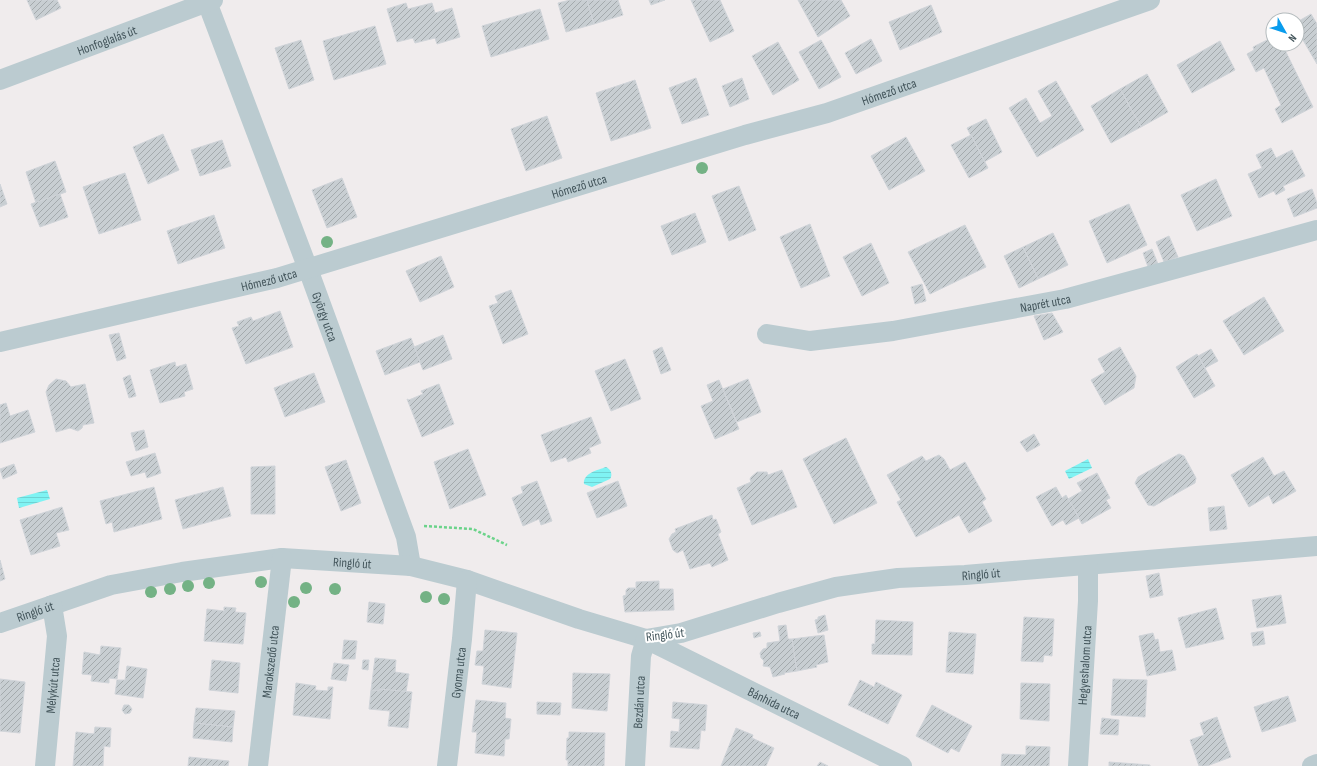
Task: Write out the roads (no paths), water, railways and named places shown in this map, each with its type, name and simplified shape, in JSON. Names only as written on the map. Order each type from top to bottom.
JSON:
[{"type":"street","name":"Hómező utca","points":[[0,342],[277,278],[308,269],[745,135],[828,113],[1150,0]]},
{"type":"street","name":"György utca","points":[[210,1],[402,524],[411,566]]},
{"type":"street","name":"Honfoglalás út","points":[[0,80],[210,1]]},
{"type":"street","name":"Naprét utca","points":[[767,334],[810,341],[893,331],[1065,299],[1317,230]]},
{"type":"street","name":"Ringló út","points":[[0,623],[111,585],[182,572],[282,558],[411,566],[467,580],[579,619],[646,639],[681,634],[778,603],[836,587],[898,578],[964,575],[1317,546]]},
{"type":"street","name":"Marokszedő utca","points":[[258,766],[282,558]]},
{"type":"street","name":"Hegyeshalom utca","points":[[1078,766],[1088,601],[1088,565]]},
{"type":"street","name":"Gyoma utca","points":[[447,766],[462,639],[467,580]]},
{"type":"street","name":"Mélykút utca","points":[[45,766],[57,636],[52,605]]},
{"type":"street","name":"Bezdán utca","points":[[635,766],[641,656],[646,639]]},
{"type":"street","name":"Bánhida utca","points":[[646,639],[902,766]]},
{"type":"street","points":[[1312,766],[1317,764]]},
{"type":"water","points":[[1088,459],[1092,468],[1069,479],[1065,471]]},
{"type":"water","points":[[606,467],[611,472],[610,479],[592,487],[584,484],[584,480],[588,475]]},
{"type":"water","points":[[47,490],[50,499],[19,508],[17,498]]}]
